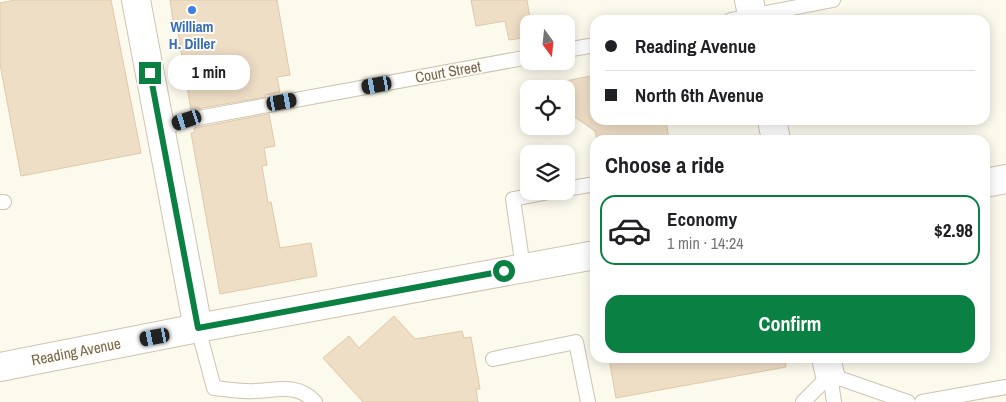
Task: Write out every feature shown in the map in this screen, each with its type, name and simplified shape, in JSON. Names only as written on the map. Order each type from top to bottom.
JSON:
[{"type":"street","points":[[136,0],[198,328]]},
{"type":"street","points":[[990,182],[1006,179]]},
{"type":"street","name":"Reading Avenue","points":[[0,367],[198,328],[590,256]]},
{"type":"lane","points":[[746,14],[833,0]]},
{"type":"lane","points":[[575,48],[590,46]]},
{"type":"lane","name":"Court Street","points":[[161,128],[187,120],[520,59]]},
{"type":"lane","points":[[575,187],[590,185]]},
{"type":"lane","points":[[520,198],[513,199],[523,268]]},
{"type":"lane","points":[[198,328],[214,388],[248,392],[283,388],[307,394],[314,402]]},
{"type":"lane","points":[[493,359],[576,342],[588,402]]},
{"type":"lane","points":[[802,402],[828,366]]},
{"type":"lane","points":[[828,366],[834,402]]},
{"type":"lane","points":[[828,366],[908,402]]},
{"type":"lane","points":[[922,402],[1006,386]]},
{"type":"lane","points":[[238,402],[248,392]]},
{"type":"building","points":[[15,0],[111,0],[141,153],[21,176],[0,64],[0,3]]},
{"type":"building","points":[[170,0],[277,0],[290,75],[277,77],[280,92],[265,95],[265,97],[191,110],[177,27],[174,28]]},
{"type":"building","points":[[471,0],[527,0],[530,15],[520,15],[520,38],[509,40],[505,21],[476,26]]},
{"type":"building","points":[[590,76],[590,125],[667,125],[668,135],[596,135],[595,131],[575,117],[575,80],[571,80]]},
{"type":"building","points":[[269,114],[275,146],[264,148],[267,165],[262,166],[268,203],[271,202],[280,248],[311,243],[317,276],[220,294],[191,133],[195,132],[194,128]]},
{"type":"building","points":[[394,316],[415,339],[462,331],[464,338],[471,337],[480,389],[476,389],[478,402],[363,402],[323,358],[349,336],[359,348]]},
{"type":"building","points":[[610,363],[786,363],[786,367],[616,398]]},
{"type":"place","name":"William H. Diller","points":[[192,10]]},
{"type":"route","points":[[150,73],[198,328],[504,271]]}]
